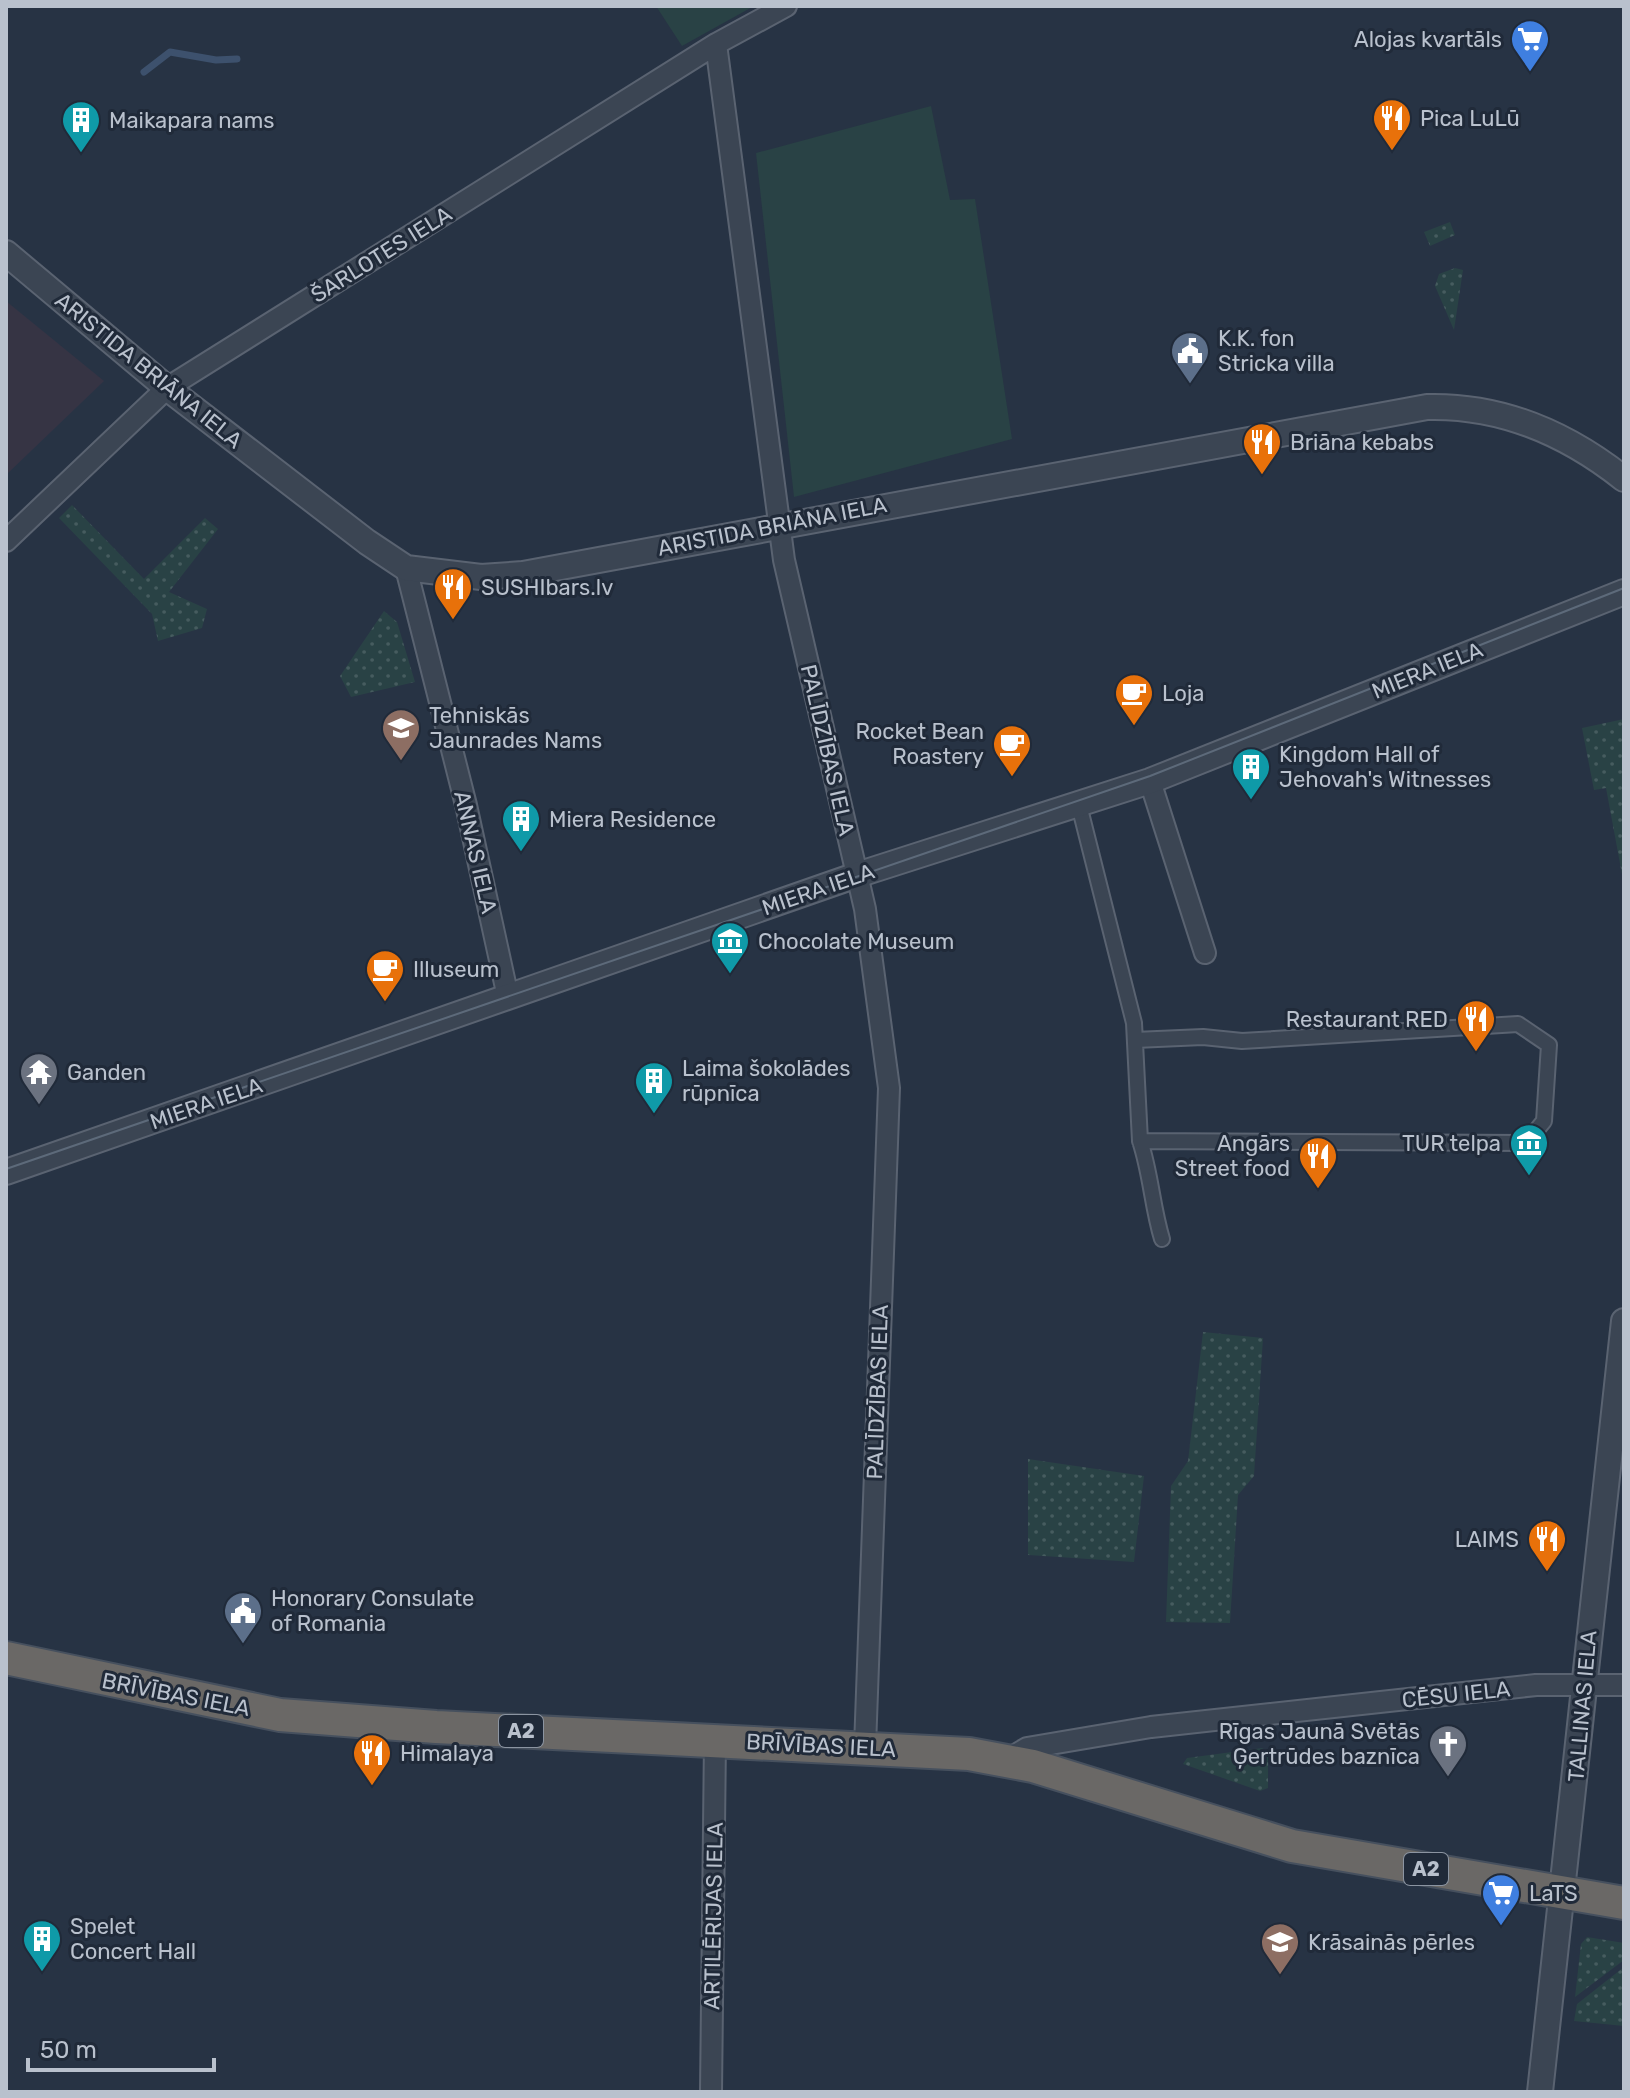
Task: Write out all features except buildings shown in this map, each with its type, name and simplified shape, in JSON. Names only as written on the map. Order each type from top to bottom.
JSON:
[{"type":"highway","name":"BRĪVĪBAS IELA","points":[[6,1658],[280,1715],[411,1726],[865,1747],[1007,1760],[1292,1846],[1624,1903]]},
{"type":"street","name":"ŠARLOTES IELA","points":[[6,541],[167,388],[716,44],[786,6]]},
{"type":"street","name":"PALĪDZĪBAS IELA","points":[[716,44],[784,560],[865,909],[889,1088],[865,1747]]},
{"type":"street","name":"ARISTIDA BRIĀNA IELA","points":[[6,253],[167,388],[367,542],[406,568],[481,577],[523,574],[779,524],[1427,407],[1483,408],[1510,416],[1554,434],[1624,479]]},
{"type":"street","name":"ANNAS IELA","points":[[406,568],[466,805],[508,997]]},
{"type":"street","name":"MIERA IELA","points":[[6,1172],[857,875],[1150,781],[1624,592]]},
{"type":"street","points":[[1150,781],[1205,953]]},
{"type":"street","points":[[1079,805],[1134,1023],[1140,1141],[1150,1172],[1152,1209],[1162,1239]]},
{"type":"street","points":[[1135,1040],[1203,1037],[1242,1041],[1518,1024],[1549,1045],[1544,1121],[1526,1143],[1140,1141]]},
{"type":"street","name":"TALLINAS IELA","points":[[1540,2092],[1624,1321]]},
{"type":"street","name":"CĒSU IELA","points":[[1007,1760],[1027,1748],[1151,1727],[1536,1685],[1624,1685]]},
{"type":"street","name":"ARTILĒRIJAS IELA","points":[[711,2092],[715,1740]]},
{"type":"shaded area","points":[[6,301],[104,381],[6,475]]},
{"type":"green space","points":[[656,6],[754,6],[682,46]]},
{"type":"green space","points":[[931,106],[950,200],[975,199],[1012,439],[794,497],[756,153]]},
{"type":"green space","points":[[1450,222],[1455,235],[1430,246],[1424,232]]},
{"type":"green space","points":[[1455,268],[1463,270],[1454,330],[1435,286],[1439,274]]},
{"type":"green space","points":[[72,505],[144,579],[205,518],[218,529],[169,592],[207,609],[202,628],[158,641],[152,614],[59,518]]},
{"type":"green space","points":[[384,611],[397,622],[415,682],[351,697],[340,676]]},
{"type":"green space","points":[[1624,719],[1624,885],[1606,788],[1594,790],[1582,728]]},
{"type":"green space","points":[[1203,1332],[1263,1338],[1254,1476],[1238,1495],[1230,1623],[1166,1622],[1171,1486],[1188,1461]]},
{"type":"green space","points":[[1028,1459],[1144,1476],[1134,1562],[1028,1555]]},
{"type":"green space","points":[[1262,1748],[1268,1752],[1268,1788],[1260,1791],[1183,1764],[1187,1758]]},
{"type":"green space","points":[[1587,1937],[1624,1943],[1624,1960],[1575,1997],[1581,1944]]},
{"type":"green space","points":[[1624,1967],[1624,2026],[1574,2021],[1577,2004]]},
{"type":"waterway","points":[[144,72],[170,52],[216,60],[237,59]]},
{"type":"tram line","points":[[6,1169],[1150,776],[1624,588]]},
{"type":"place","name":"Alojas kvartāls","points":[[1530,73]]},
{"type":"place","name":"Pica LuLū","points":[[1392,152]]},
{"type":"place","name":"Maikapara nams","points":[[81,154]]},
{"type":"place","name":"K.K. fon Stricka villa","points":[[1190,385]]},
{"type":"place","name":"Briāna kebabs","points":[[1262,476]]},
{"type":"place","name":"SUSHIbars.lv","points":[[453,621]]},
{"type":"place","name":"Loja","points":[[1134,727]]},
{"type":"place","name":"Tehniskās Jaunrades Nams","points":[[401,762]]},
{"type":"place","name":"Rocket Bean Roastery","points":[[1012,778]]},
{"type":"place","name":"Kingdom Hall of Jehovah's Witnesses","points":[[1251,801]]},
{"type":"place","name":"Miera Residence","points":[[521,853]]},
{"type":"place","name":"Chocolate Museum","points":[[730,975]]},
{"type":"place","name":"Illuseum","points":[[385,1003]]},
{"type":"place","name":"Restaurant RED","points":[[1476,1053]]},
{"type":"place","name":"Ganden","points":[[39,1106]]},
{"type":"place","name":"Laima šokolādes rūpnīca","points":[[654,1115]]},
{"type":"place","name":"TUR telpa","points":[[1529,1177]]},
{"type":"place","name":"Angārs Street food","points":[[1318,1190]]},
{"type":"place","name":"LAIMS","points":[[1547,1573]]},
{"type":"place","name":"Honorary Consulate of Romania","points":[[243,1645]]},
{"type":"place","name":"Rīgas Jaunā Svētās Ģertrūdes baznīca","points":[[1448,1778]]},
{"type":"place","name":"Himalaya","points":[[372,1787]]},
{"type":"place","name":"LaTS","points":[[1501,1927]]},
{"type":"place","name":"Spelet Concert Hall","points":[[42,1973]]},
{"type":"place","name":"Krāsainās pērles","points":[[1280,1976]]}]
